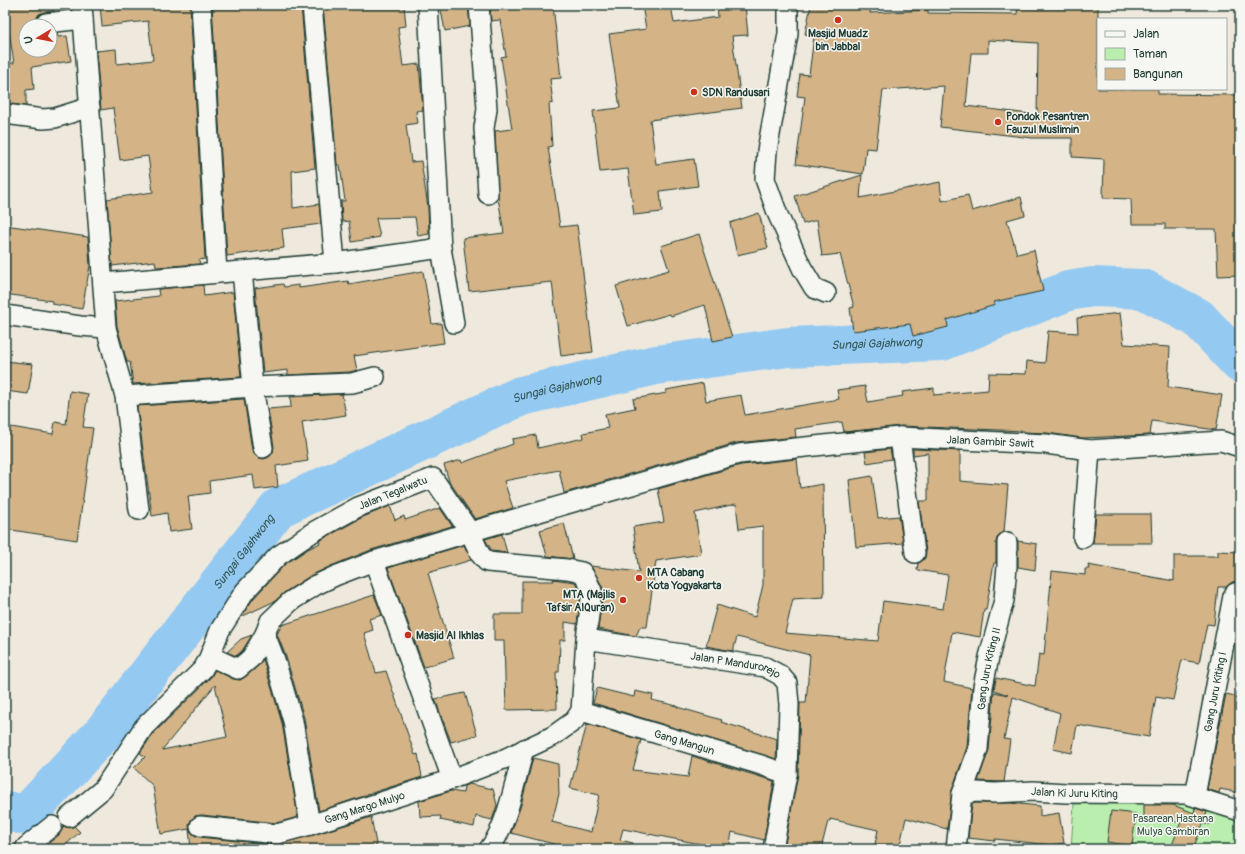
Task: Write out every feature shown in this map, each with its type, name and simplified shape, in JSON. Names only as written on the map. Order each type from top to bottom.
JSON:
[{"type":"street","points":[[201,5],[217,273]]},
{"type":"street","points":[[312,5],[335,263]]},
{"type":"street","points":[[428,5],[441,248],[454,323]]},
{"type":"street","points":[[479,5],[487,109],[484,128],[488,194]]},
{"type":"street","points":[[788,5],[788,34],[767,151],[765,179],[778,215],[802,268],[814,288],[826,293]]},
{"type":"street","points":[[58,20],[82,12],[106,328],[125,396],[139,510]]},
{"type":"street","points":[[5,114],[49,119],[90,107]]},
{"type":"street","points":[[103,282],[335,263],[441,248]]},
{"type":"street","points":[[242,271],[253,387],[263,448]]},
{"type":"street","points":[[5,315],[80,326],[106,328]]},
{"type":"street","points":[[125,396],[253,387],[352,383],[375,377]]},
{"type":"street","points":[[900,437],[915,553]]},
{"type":"street","name":"Jalan Gambir Sawit","points":[[208,660],[214,658],[238,669],[251,658],[266,634],[270,621],[291,601],[316,585],[374,561],[739,454],[900,437],[1046,444],[1090,450],[1221,442],[1240,447]]},
{"type":"street","points":[[1083,538],[1090,450]]},
{"type":"street","name":"Jalan Tegalwatu","points":[[208,660],[220,630],[245,591],[278,556],[313,532],[358,507],[433,478],[470,532],[480,554],[487,562],[567,569],[582,572],[592,591],[586,639],[581,712]]},
{"type":"street","name":"Gang Juru Kiting II","points":[[962,794],[978,749],[983,687],[1004,600],[1007,566],[1007,542]]},
{"type":"street","points":[[374,561],[452,779]]},
{"type":"street","name":"Gang Juru Kiting I","points":[[1195,796],[1233,596],[1235,593],[1239,592]]},
{"type":"street","points":[[266,634],[293,721],[310,825]]},
{"type":"street","name":"Jalan P Mandurorejo","points":[[586,639],[766,666],[780,675],[786,684],[789,704],[787,774],[773,849]]},
{"type":"street","points":[[70,817],[103,789],[144,727],[203,669],[208,660]]},
{"type":"street","points":[[489,849],[496,841],[504,819],[524,749],[553,736],[574,721],[581,712]]},
{"type":"street","name":"Gang Mangun","points":[[581,712],[758,764],[787,774]]},
{"type":"street","name":"Gang Margo Mulyo","points":[[200,826],[276,842],[310,825],[452,779],[504,759],[524,749]]},
{"type":"street","name":"Jalan Ki Juru Kiting","points":[[962,794],[976,792],[995,793],[1033,791],[1066,793],[1186,794],[1240,811]]},
{"type":"street","points":[[956,849],[962,794]]},
{"type":"street","points":[[25,849],[52,826]]},
{"type":"green space","name":"Pasarean Hastana Mulya Gambiran","points":[[1187,799],[1240,817],[1240,849],[1071,849],[1074,804]]},
{"type":"building","points":[[5,5],[53,5],[54,11],[39,14],[37,18],[18,18],[18,58],[58,58],[58,37],[67,36],[71,61],[32,67],[34,89],[26,90],[26,106],[5,103],[5,63],[14,63],[8,26],[5,26]]},
{"type":"building","points":[[100,5],[190,5],[205,259],[199,260],[200,264],[156,267],[155,261],[112,266],[107,199],[153,192],[148,156],[120,160],[113,108],[101,110],[96,51],[116,49],[117,64],[153,60],[148,21],[102,26]]},
{"type":"building","points":[[212,5],[301,5],[315,168],[292,171],[293,208],[319,204],[321,224],[282,229],[284,248],[227,256]]},
{"type":"building","points":[[323,5],[404,5],[406,26],[398,27],[403,66],[419,64],[423,110],[416,111],[418,123],[406,125],[411,162],[421,161],[428,207],[429,234],[418,236],[415,217],[376,218],[380,237],[352,242],[349,221],[342,222],[341,201],[345,201],[340,165],[337,165]]},
{"type":"building","points":[[440,5],[468,5],[470,26],[445,31]]},
{"type":"building","points":[[490,5],[553,5],[561,78],[550,79],[553,103],[549,104],[552,146],[548,147],[560,227],[577,225],[593,352],[561,356],[552,282],[469,291],[463,238],[504,233],[498,198],[495,131],[512,129],[501,57],[506,56],[500,20],[491,21]]},
{"type":"building","points":[[642,5],[671,5],[674,23],[718,17],[717,5],[745,5],[748,35],[732,36],[742,108],[650,120],[656,164],[694,159],[698,186],[660,191],[662,212],[634,215],[628,169],[600,172],[593,111],[620,108],[609,34],[646,29]]},
{"type":"building","points":[[811,5],[871,5],[870,13],[928,10],[928,13],[1017,14],[1018,5],[1098,5],[1097,90],[1158,90],[1158,94],[1240,95],[1240,275],[1218,276],[1216,229],[1165,229],[1165,224],[1132,224],[1131,199],[1103,198],[1104,159],[1072,157],[1072,138],[1032,138],[940,127],[944,86],[883,90],[876,149],[866,148],[863,174],[796,164],[805,97],[797,96],[800,74],[809,75],[814,36],[805,34]],"holes":[[[988,40],[1038,43],[1037,115],[966,106],[971,53],[988,53]]]},
{"type":"building","points":[[862,175],[860,198],[940,182],[942,201],[968,195],[972,211],[1021,197],[1025,215],[1007,220],[1017,254],[1034,250],[1043,291],[994,302],[995,305],[947,320],[948,327],[913,336],[910,324],[853,331],[850,308],[854,307],[840,254],[822,256],[817,220],[803,224],[795,196]]},
{"type":"building","points":[[759,213],[768,248],[737,255],[730,223]]},
{"type":"building","points":[[5,225],[88,237],[90,266],[82,309],[52,304],[52,301],[5,294]]},
{"type":"building","points":[[699,234],[732,337],[713,341],[705,305],[671,316],[670,314],[628,326],[616,286],[669,270],[661,246]]},
{"type":"building","points":[[423,271],[432,324],[441,323],[444,343],[354,356],[357,370],[350,372],[288,375],[288,370],[263,373],[255,288],[283,284],[284,287],[299,285],[299,288],[348,281],[349,284]]},
{"type":"building","points":[[203,285],[204,296],[233,292],[241,377],[133,384],[130,362],[127,362],[117,326],[115,301],[159,296],[158,289]]},
{"type":"building","points":[[1120,313],[1124,344],[1170,347],[1168,387],[1222,395],[1216,430],[1152,421],[1150,435],[1082,438],[1024,431],[901,426],[844,432],[842,422],[795,429],[796,437],[736,443],[564,493],[559,470],[504,481],[513,508],[475,519],[449,481],[444,465],[461,460],[462,463],[513,444],[512,439],[536,435],[538,448],[584,438],[583,433],[608,428],[605,414],[635,408],[633,399],[667,393],[666,390],[703,383],[706,401],[741,395],[745,415],[839,399],[837,390],[865,386],[868,402],[903,396],[902,392],[934,388],[934,395],[988,390],[989,373],[1026,374],[1027,361],[1045,363],[1048,331],[1078,333],[1077,318]]},
{"type":"building","points":[[5,361],[33,364],[28,394],[5,391]]},
{"type":"building","points":[[70,391],[88,394],[83,427],[93,428],[77,540],[5,529],[5,426],[53,434],[55,422],[66,424]]},
{"type":"building","points":[[342,394],[346,415],[302,422],[308,461],[276,466],[278,487],[255,490],[253,475],[209,481],[210,493],[188,496],[192,529],[169,532],[167,513],[152,516],[137,406],[244,399],[252,450],[259,458],[264,459],[270,456],[274,447],[268,409],[291,407],[290,397]]},
{"type":"building","points":[[890,449],[892,459],[867,463],[865,452]]},
{"type":"building","points":[[913,449],[960,451],[960,481],[1008,485],[1004,532],[998,536],[996,542],[996,563],[994,563],[980,637],[952,632],[944,682],[972,688],[967,747],[952,790],[947,829],[906,818],[899,849],[874,849],[878,830],[830,819],[830,821],[828,821],[820,849],[784,849],[798,774],[800,703],[806,703],[810,655],[737,637],[733,651],[706,646],[717,605],[755,617],[763,585],[763,526],[739,529],[736,504],[695,513],[701,554],[656,561],[647,627],[640,627],[636,636],[598,629],[603,592],[602,586],[591,566],[639,572],[633,527],[664,522],[658,489],[741,465],[797,459],[800,488],[823,484],[824,597],[793,599],[785,633],[878,641],[883,601],[943,609],[948,575],[917,570],[918,563],[925,558],[926,552],[919,501],[928,501],[928,453],[913,455]]},
{"type":"building","points":[[872,476],[878,518],[899,516],[903,543],[856,547],[849,480]]},
{"type":"building","points":[[390,506],[395,520],[404,516],[405,520],[440,508],[452,526],[371,550],[331,566],[310,576],[285,592],[275,601],[241,617],[253,599],[285,564],[320,543],[319,541],[363,517]]},
{"type":"building","points":[[1096,514],[1151,514],[1152,543],[1093,543]]},
{"type":"building","points":[[564,523],[573,559],[547,556],[540,530]]},
{"type":"building","points":[[502,534],[507,553],[492,551],[485,539]]},
{"type":"building","points":[[1018,541],[1037,544],[1035,570],[1018,567]]},
{"type":"building","points":[[464,545],[471,560],[428,573],[454,658],[424,667],[388,568]]},
{"type":"building","points":[[1218,551],[1240,552],[1240,581],[1232,582],[1226,587],[1218,587],[1214,625],[1207,624],[1199,663],[1182,660],[1173,700],[1156,697],[1149,737],[1077,725],[1072,753],[1053,749],[1060,713],[1013,697],[1004,739],[1010,740],[1004,782],[978,781],[989,750],[994,692],[1008,695],[994,690],[996,678],[1035,686],[1039,654],[1044,655],[1052,571],[1085,575],[1085,569],[1089,569],[1088,565],[1174,581],[1174,556],[1218,556]]},
{"type":"building","points":[[553,579],[575,582],[581,593],[577,624],[565,622],[565,640],[560,640],[559,672],[556,672],[557,709],[506,710],[504,641],[494,641],[494,614],[522,614],[522,581],[554,581]]},
{"type":"building","points":[[374,595],[382,615],[369,619],[373,630],[364,633],[376,673],[386,671],[415,755],[418,754],[422,777],[319,811],[304,718],[286,657],[277,634],[282,625]]},
{"type":"building","points":[[252,635],[242,651],[236,656],[227,652],[241,639]]},
{"type":"building","points":[[263,659],[282,723],[298,817],[276,823],[201,815],[195,816],[191,820],[189,825],[190,831],[199,837],[276,845],[371,817],[377,849],[191,849],[189,829],[161,834],[153,786],[134,768],[145,757],[140,753],[153,734],[211,677],[215,670],[233,679],[240,680],[258,666]],"holes":[[[215,685],[227,737],[162,750]]]},
{"type":"building","points":[[597,688],[634,697],[635,691],[653,695],[652,700],[722,720],[721,722],[777,739],[776,759],[593,703]]},
{"type":"building","points":[[465,693],[477,735],[451,742],[435,699]]},
{"type":"building","points":[[1226,694],[1240,697],[1240,793],[1220,789],[1219,793],[1207,789]]},
{"type":"building","points":[[587,724],[641,740],[633,770],[688,777],[692,756],[774,781],[764,840],[732,832],[729,849],[726,849],[623,829],[620,840],[633,843],[632,849],[573,849],[511,833],[521,805],[533,758],[558,764],[559,794],[552,822],[591,832],[599,795],[570,788]]},
{"type":"building","points":[[469,784],[493,789],[497,805],[492,820],[476,816],[474,827],[440,820],[441,816],[420,817],[419,801],[451,791],[463,793],[464,786]]},
{"type":"building","points":[[1010,803],[1040,806],[1040,816],[1059,813],[1064,843],[1051,845],[995,839],[995,841],[968,838],[972,804]]},
{"type":"building","points":[[1144,805],[1173,805],[1194,813],[1195,808],[1207,812],[1205,818],[1212,821],[1211,824],[1203,824],[1193,849],[1184,849],[1172,845],[1181,822],[1144,820]]},
{"type":"building","points":[[1111,811],[1136,814],[1132,846],[1107,842]]},
{"type":"building","points":[[63,826],[70,828],[74,826],[80,832],[61,849],[41,849],[59,835]]},
{"type":"waterway","name":"Sungai Gajahwong","points":[[5,811],[26,815],[102,734],[278,508],[521,396],[656,365],[788,347],[942,341],[1068,291],[1093,287],[1143,289],[1198,318],[1240,363]]},
{"type":"place","name":"Masjid Muadz bin Jabbal","points":[[838,20]]},
{"type":"place","name":"SDN Randusari","points":[[694,92]]},
{"type":"place","name":"Pondok Pesantren Fauzul Muslimin","points":[[998,122]]},
{"type":"place","name":"MTA Cabang Kota Yogyakarta","points":[[639,578]]},
{"type":"place","name":"MTA (Majlis Tafsir AlQuran)","points":[[623,600]]},
{"type":"place","name":"Masjid Al Ikhlas","points":[[408,635]]}]
